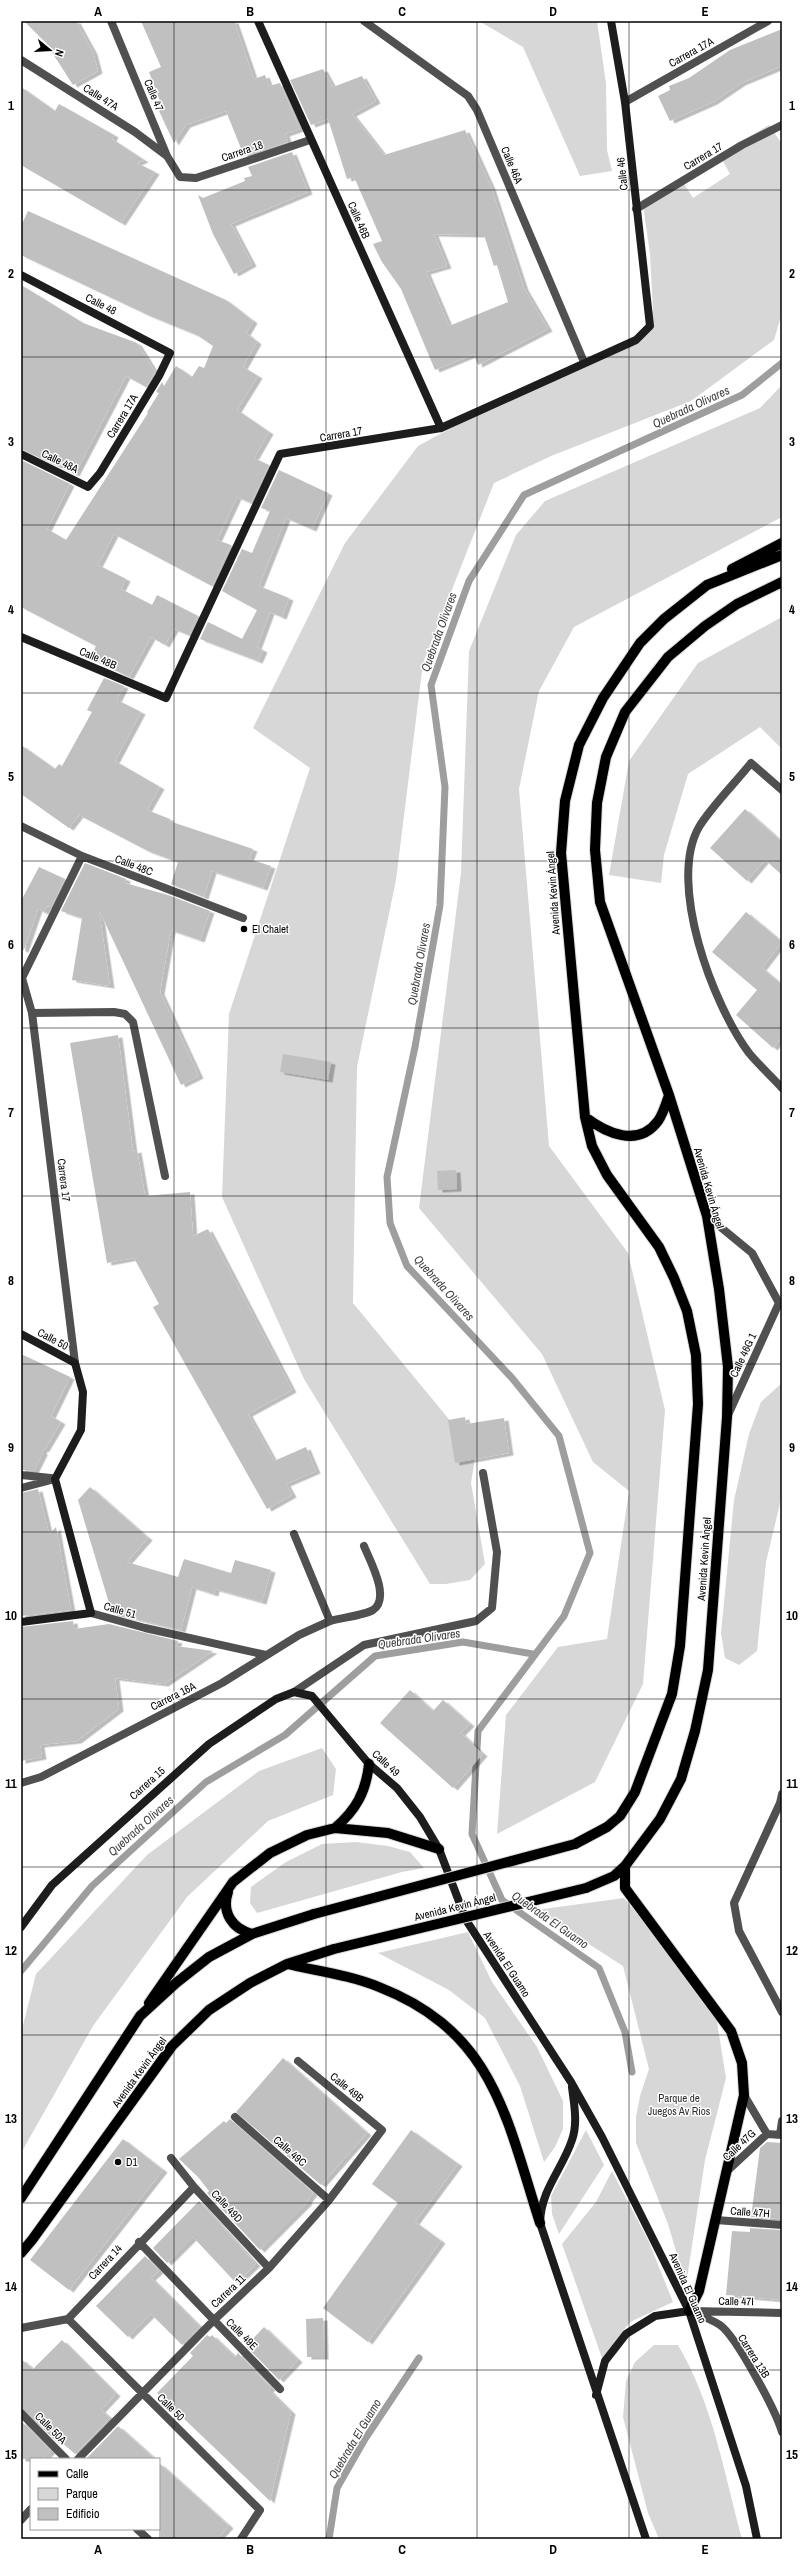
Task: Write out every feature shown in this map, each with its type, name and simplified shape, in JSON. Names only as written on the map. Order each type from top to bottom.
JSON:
[{"type":"main road","points":[[707,585],[730,570],[782,542]]},
{"type":"main road","name":"Avenida Kevin Ángel","points":[[21,2198],[140,2016],[176,1983],[209,1957],[252,1934],[314,1914],[575,1844],[607,1827],[620,1816],[635,1792],[672,1694],[680,1646],[698,1404],[696,1355],[687,1311],[674,1278],[659,1248],[607,1175],[592,1146],[585,1117],[564,903],[561,853],[565,801],[579,745],[603,698],[640,643],[664,619],[707,585],[782,555]]},
{"type":"main road","name":"Avenida Kevin Ángel","points":[[21,2253],[32,2240],[172,2046],[209,2010],[250,1983],[287,1964],[334,1949],[586,1888],[614,1876],[626,1866],[660,1819],[681,1779],[695,1731],[708,1670],[727,1417],[728,1367],[719,1289],[707,1216],[669,1095],[600,902],[595,842],[597,803],[606,757],[625,712],[668,657],[705,626],[737,604],[782,582]]},
{"type":"main road","points":[[585,1117],[606,1131],[625,1136],[635,1136],[644,1133],[658,1120],[669,1095]]},
{"type":"main road","points":[[335,1828],[349,1816],[360,1800],[367,1782],[369,1764]]},
{"type":"main road","points":[[140,2016],[233,1882],[270,1852],[307,1835],[335,1828],[388,1833],[439,1849]]},
{"type":"main road","points":[[626,1866],[625,1888],[731,2031],[742,2063],[744,2095],[699,2291],[689,2310]]},
{"type":"main road","points":[[233,1882],[227,1896],[227,1912],[234,1925],[252,1934]]},
{"type":"main road","points":[[287,1964],[378,1986],[419,2006],[452,2030],[478,2060],[501,2103],[540,2223]]},
{"type":"street","name":"Calle 47","points":[[111,21],[167,156],[180,176]]},
{"type":"street","name":"Calle 46B","points":[[258,21],[310,140],[441,428]]},
{"type":"street","name":"Calle 46A","points":[[364,21],[468,96],[477,110],[584,362]]},
{"type":"street","name":"Calle 46","points":[[611,21],[625,102],[650,326]]},
{"type":"street","name":"Carrera 17A","points":[[625,102],[768,21]]},
{"type":"street","name":"Calle 47A","points":[[21,60],[135,132],[167,156]]},
{"type":"street","name":"Carrera 17","points":[[636,209],[742,145],[782,125]]},
{"type":"street","name":"Carrera 18","points":[[180,176],[196,178],[310,140]]},
{"type":"street","name":"Calle 48","points":[[21,275],[170,352]]},
{"type":"street","name":"Carrera 17","points":[[166,698],[280,454],[441,428],[584,362],[636,340],[650,326]]},
{"type":"street","name":"Carrera 17A","points":[[88,487],[104,467],[159,376],[170,352]]},
{"type":"street","name":"Calle 48A","points":[[21,454],[88,487]]},
{"type":"street","name":"Calle 48B","points":[[21,637],[166,698]]},
{"type":"street","points":[[782,790],[751,763],[699,827],[690,859],[690,911],[713,988],[730,1023],[749,1053],[782,1088]]},
{"type":"street","name":"Calle 48C","points":[[21,826],[82,856],[243,918]]},
{"type":"street","name":"Carrera 17","points":[[55,1479],[81,1430],[83,1392],[75,1363],[32,1013],[22,977],[82,856]]},
{"type":"street","points":[[32,1013],[114,1012],[125,1014],[133,1022],[165,1176]]},
{"type":"street","name":"Calle 46G 1","points":[[707,1216],[752,1253],[780,1303],[727,1417]]},
{"type":"street","name":"Calle 50","points":[[21,1334],[75,1363]]},
{"type":"street","points":[[294,1692],[364,1645],[476,1621],[492,1608],[496,1552],[483,1473]]},
{"type":"street","points":[[21,1475],[55,1479]]},
{"type":"street","points":[[21,1488],[55,1479]]},
{"type":"street","name":"Calle 51","points":[[55,1479],[91,1613],[145,1628],[266,1655]]},
{"type":"street","points":[[294,1534],[330,1621]]},
{"type":"street","name":"Carrera 16A","points":[[21,1783],[40,1777],[208,1690],[299,1635],[330,1621],[373,1610],[379,1603],[381,1588],[364,1546]]},
{"type":"street","points":[[21,1622],[91,1613]]},
{"type":"street","name":"Calle 49","points":[[294,1692],[312,1696],[369,1764],[402,1794],[420,1817],[439,1849]]},
{"type":"street","name":"Carrera 15","points":[[21,1927],[52,1885],[152,1792],[209,1744],[276,1699],[294,1692]]},
{"type":"street","points":[[782,1794],[781,1803],[734,1903],[739,1931],[782,2012]]},
{"type":"street","name":"Avenida El Guamo","points":[[439,1849],[466,1920],[572,2082],[624,2180],[689,2310],[746,2486],[757,2539]]},
{"type":"street","name":"Calle 49B","points":[[298,2061],[382,2130]]},
{"type":"street","name":"Avenida El Guamo","points":[[572,2082],[575,2117],[573,2139],[544,2193],[540,2223],[596,2395],[646,2539]]},
{"type":"street","name":"Calle 47G","points":[[744,2095],[767,2134]]},
{"type":"street","name":"Calle 49C","points":[[236,2118],[329,2200]]},
{"type":"street","points":[[781,2135],[782,2121]]},
{"type":"street","name":"Carrera 11","points":[[79,2458],[213,2321],[269,2268],[329,2200],[382,2130]]},
{"type":"street","name":"Calle 47G","points":[[725,2173],[767,2134],[781,2135]]},
{"type":"street","name":"Calle 49D","points":[[171,2158],[194,2187],[269,2268]]},
{"type":"street","name":"Carrera 14","points":[[68,2319],[139,2242],[194,2187]]},
{"type":"street","name":"Calle 47H","points":[[716,2220],[782,2225]]},
{"type":"street","name":"Calle 49E","points":[[139,2242],[213,2321],[280,2389]]},
{"type":"street","points":[[596,2395],[605,2361],[626,2334],[655,2316],[689,2310]]},
{"type":"street","name":"Calle 47I","points":[[689,2310],[782,2313]]},
{"type":"street","name":"Carrera 13B","points":[[689,2310],[721,2325],[737,2346],[780,2417],[782,2432]]},
{"type":"street","points":[[21,2328],[68,2319]]},
{"type":"street","name":"Calle 50","points":[[68,2319],[141,2394],[260,2510],[241,2539]]},
{"type":"street","name":"Calle 50A","points":[[21,2413],[65,2458]]},
{"type":"street","points":[[21,2520],[30,2510]]},
{"type":"street","points":[[138,2530],[148,2539]]},
{"type":"green space","points":[[479,21],[597,21],[606,83],[607,150],[612,171],[580,176],[523,47]]},
{"type":"green space","points":[[769,125],[782,144],[782,313],[774,340],[691,401],[551,456],[494,483],[423,663],[396,880],[357,1067],[353,1303],[476,1452],[471,1483],[485,1564],[470,1580],[446,1584],[430,1584],[304,1379],[222,1197],[229,1014],[310,768],[253,728],[345,543],[418,446],[464,421],[641,339],[653,310],[650,254],[643,205],[681,179],[693,198],[730,174],[719,154]]},
{"type":"green space","points":[[782,385],[782,517],[574,627],[539,691],[519,789],[549,1146],[628,1253],[665,1410],[643,1684],[595,1782],[497,1834],[506,1715],[558,1647],[607,1639],[629,1491],[593,1462],[542,1354],[419,1208],[461,873],[469,651],[516,535],[545,501],[760,408]]},
{"type":"green space","points":[[782,617],[782,749],[760,727],[688,774],[664,855],[661,883],[609,875],[629,761],[698,663]]},
{"type":"green space","points":[[782,1383],[782,1495],[766,1562],[757,1651],[739,1665],[725,1658],[721,1633],[734,1500],[749,1434],[761,1402]]},
{"type":"green space","points":[[322,1748],[336,1769],[333,1795],[268,1821],[187,1897],[93,2026],[21,2153],[21,2033],[36,1974],[147,1855],[259,1771]]},
{"type":"green space","points":[[356,1842],[388,1846],[410,1852],[424,1868],[402,1872],[257,1913],[250,1903],[251,1887],[286,1862],[322,1844]]},
{"type":"green space","name":"Parque de Juegos Av Rios","points":[[624,1898],[696,1985],[716,2016],[726,2078],[705,2160],[686,2285],[668,2224],[636,2143],[636,2117],[640,2096],[649,2069],[623,1966],[536,1910]]},
{"type":"green space","points":[[468,1932],[492,1982],[537,2047],[563,2101],[563,2129],[555,2147],[544,2162],[520,2086],[485,2018],[449,1990],[378,1953]]},
{"type":"green space","points":[[586,2130],[604,2165],[559,2234],[552,2214],[551,2196]]},
{"type":"green space","points":[[612,2171],[649,2242],[673,2302],[630,2322],[602,2358],[562,2244],[596,2202]]},
{"type":"green space","points":[[654,2345],[678,2345],[690,2368],[709,2415],[742,2539],[659,2539],[648,2513],[623,2417],[626,2381],[635,2362]]},
{"type":"building","points":[[24,21],[76,21],[93,52],[98,71],[73,85],[46,43]]},
{"type":"building","points":[[141,21],[234,21],[254,79],[265,75],[269,86],[280,83],[300,129],[285,134],[288,142],[244,156],[226,111],[186,125],[174,143],[159,111],[163,109],[149,72],[161,67]]},
{"type":"building","points":[[782,29],[782,66],[741,83],[713,102],[670,121],[658,96],[670,90],[669,86],[689,78],[730,50]]},
{"type":"building","points":[[323,69],[333,87],[362,76],[376,101],[352,114],[384,155],[465,130],[491,187],[524,288],[548,329],[478,365],[474,354],[435,370],[401,289],[382,262],[373,244],[382,241],[354,177],[347,179],[328,119],[311,125],[290,80]],"holes":[[[434,234],[484,235],[494,266],[497,265],[508,302],[449,326],[426,272],[447,266]]]},
{"type":"building","points":[[21,87],[55,111],[59,104],[114,135],[112,139],[144,160],[137,163],[155,172],[121,223],[21,165]]},
{"type":"building","points":[[292,152],[308,192],[231,224],[252,264],[234,274],[213,234],[198,195],[203,198],[245,181],[244,178],[252,176],[248,167]]},
{"type":"building","points":[[28,211],[226,300],[253,321],[246,333],[257,342],[243,367],[258,376],[237,410],[269,432],[254,458],[269,465],[251,503],[237,497],[217,540],[231,545],[212,586],[114,534],[98,565],[126,579],[121,589],[152,605],[157,595],[198,616],[189,635],[174,629],[165,645],[151,637],[129,677],[90,658],[96,646],[21,607],[21,460],[70,484],[47,529],[66,540],[148,413],[147,412],[159,393],[156,392],[162,382],[164,386],[176,366],[192,377],[199,366],[204,368],[213,346],[197,335],[148,315],[21,255],[21,226]]},
{"type":"building","points":[[21,285],[83,323],[137,343],[155,372],[146,387],[126,376],[75,474],[21,449]]},
{"type":"building","points":[[279,470],[328,493],[312,529],[286,518],[259,586],[289,598],[282,617],[270,612],[257,647],[263,650],[258,661],[200,639],[208,622],[242,639],[257,610],[222,591],[242,549],[252,553],[270,511],[261,508]]},
{"type":"building","points":[[104,678],[124,686],[117,700],[141,712],[115,761],[160,787],[147,810],[170,819],[169,821],[253,849],[249,859],[271,866],[263,888],[212,871],[204,897],[171,884],[178,862],[148,851],[79,815],[69,828],[21,794],[21,745],[55,769],[59,764],[62,766],[92,712],[87,710]]},
{"type":"building","points":[[745,809],[782,842],[782,875],[765,860],[747,881],[710,848]]},
{"type":"building","points":[[85,863],[126,879],[125,883],[168,895],[210,911],[200,940],[171,930],[160,992],[199,1076],[181,1085],[99,910],[110,986],[72,980],[82,918],[61,911]]},
{"type":"building","points":[[39,867],[65,879],[51,907],[47,906],[44,912],[38,909],[24,950],[21,949],[21,901]]},
{"type":"building","points":[[746,912],[782,942],[762,968],[782,985],[782,1037],[773,1048],[736,1015],[757,990],[712,952]]},
{"type":"building","points":[[118,1035],[133,1151],[137,1150],[145,1196],[190,1192],[193,1236],[208,1229],[292,1390],[248,1414],[274,1461],[306,1447],[316,1471],[286,1484],[292,1495],[267,1509],[153,1307],[159,1304],[134,1258],[107,1263],[70,1043]]},
{"type":"building","points":[[283,1054],[331,1062],[328,1080],[280,1072]]},
{"type":"building","points":[[456,1170],[457,1189],[438,1190],[437,1171]]},
{"type":"building","points":[[21,1354],[70,1377],[51,1416],[61,1422],[45,1449],[42,1450],[43,1453],[34,1471],[21,1470]]},
{"type":"building","points":[[465,1417],[466,1424],[504,1418],[509,1453],[455,1463],[448,1420]]},
{"type":"building","points":[[90,1487],[148,1538],[127,1562],[178,1577],[184,1559],[231,1573],[235,1560],[271,1570],[262,1602],[215,1589],[214,1594],[192,1587],[181,1630],[112,1613],[78,1500]]},
{"type":"building","points":[[38,1489],[49,1534],[56,1527],[71,1610],[21,1616],[21,1493]]},
{"type":"building","points":[[73,1621],[74,1629],[109,1624],[178,1641],[176,1646],[213,1651],[164,1684],[115,1678],[119,1709],[77,1741],[40,1745],[42,1757],[21,1761],[21,1627]]},
{"type":"building","points":[[410,1690],[433,1711],[443,1700],[470,1724],[461,1733],[483,1754],[453,1788],[380,1723]]},
{"type":"building","points":[[283,2058],[367,2133],[321,2185],[236,2112]]},
{"type":"building","points":[[230,2119],[313,2193],[307,2201],[308,2202],[260,2250],[207,2193],[209,2191],[198,2177],[179,2159],[224,2121],[226,2123]]},
{"type":"building","points":[[411,2130],[458,2164],[415,2222],[441,2241],[368,2342],[323,2308],[398,2203],[372,2184]]},
{"type":"building","points":[[123,2139],[163,2170],[69,2290],[30,2260]]},
{"type":"building","points":[[767,2142],[782,2143],[782,2219],[751,2217],[760,2148]]},
{"type":"building","points":[[199,2201],[256,2264],[236,2283],[193,2237],[167,2263],[153,2248]]},
{"type":"building","points":[[750,2228],[782,2230],[782,2300],[726,2295],[732,2231],[750,2232]]},
{"type":"building","points":[[145,2256],[159,2271],[151,2278],[200,2327],[182,2345],[151,2314],[128,2337],[96,2306]]},
{"type":"building","points":[[323,2318],[324,2357],[307,2357],[306,2319]]},
{"type":"building","points":[[264,2327],[298,2360],[279,2380],[246,2346]]},
{"type":"building","points":[[207,2335],[210,2337],[212,2335],[235,2357],[238,2353],[271,2388],[269,2390],[291,2412],[270,2501],[157,2393],[193,2356],[190,2353]]},
{"type":"building","points":[[62,2340],[116,2394],[101,2410],[110,2418],[75,2454],[60,2441],[58,2443],[21,2408],[21,2359],[33,2369]]},
{"type":"building","points":[[21,2421],[51,2451],[44,2458],[21,2459]]},
{"type":"building","points":[[118,2426],[154,2458],[87,2458]]},
{"type":"building","points":[[160,2464],[229,2526],[217,2539],[159,2539]]},
{"type":"waterway","name":"Quebrada Olivares","points":[[632,2072],[625,2032],[599,1968],[502,1900],[472,1834],[478,1731],[564,1616],[590,1553],[559,1436],[512,1378],[407,1266],[390,1223],[387,1177],[415,1047],[440,905],[445,787],[431,685],[469,581],[524,495],[742,395],[782,363]]},
{"type":"waterway","name":"Quebrada Olivares","points":[[21,1971],[92,1886],[206,1782],[285,1735],[375,1656],[463,1642],[533,1654]]},
{"type":"waterway","name":"Quebrada El Guamo","points":[[329,2539],[337,2488],[365,2439],[419,2358]]},
{"type":"place","name":"El Chalet","points":[[244,929]]},
{"type":"place","name":"D1","points":[[118,2162]]}]
